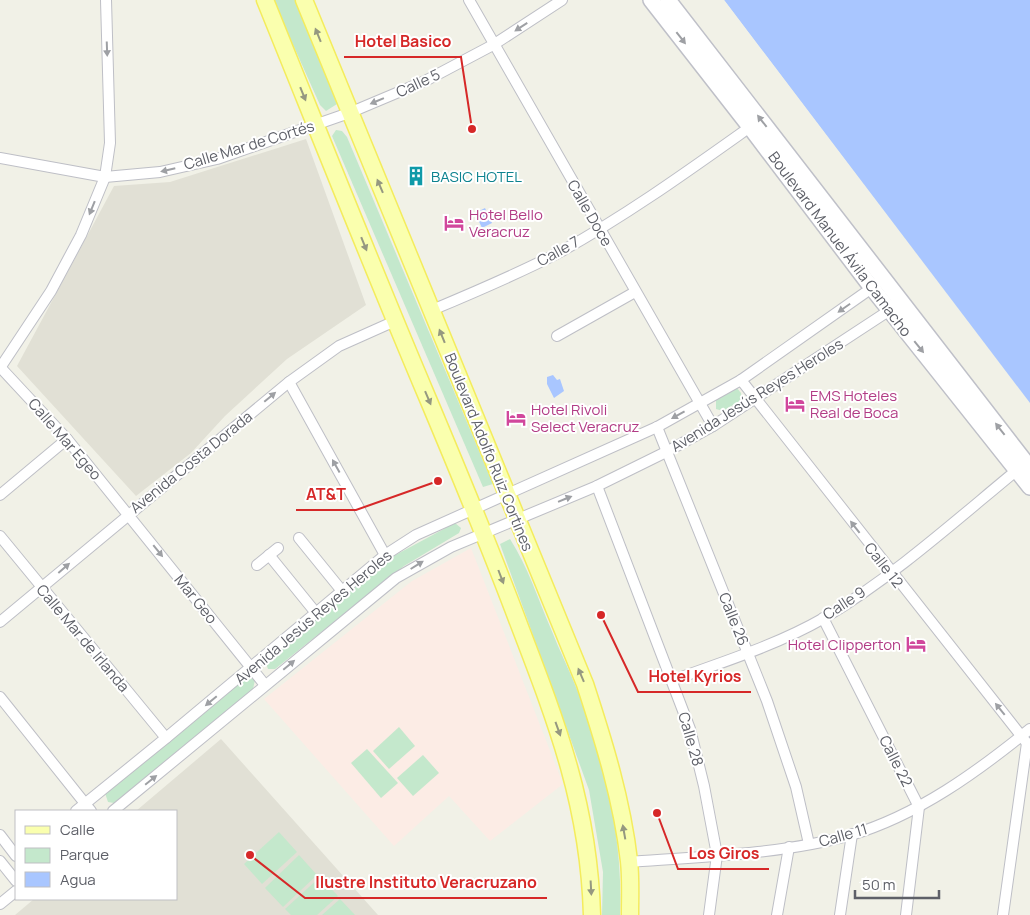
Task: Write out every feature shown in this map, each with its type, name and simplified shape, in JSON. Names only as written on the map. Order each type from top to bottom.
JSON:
[{"type":"main road","points":[[265,0],[395,321],[484,532],[541,682],[572,773],[589,860],[592,915]]},
{"type":"main road","name":"Boulevard Adolfo Ruiz Cortines","points":[[304,0],[585,684],[618,794],[629,862],[630,915]]},
{"type":"main road","name":"Boulevard Manuel Ávila Camacho","points":[[651,0],[750,127],[878,284]]},
{"type":"main road","name":"Boulevard Manuel Ávila Camacho","points":[[668,0],[878,284],[1024,469],[1030,487]]},
{"type":"street","points":[[0,367],[51,291],[81,235],[105,177],[110,144],[106,0]]},
{"type":"street","name":"Calle Doce","points":[[468,0],[713,426]]},
{"type":"street","name":"Calle 5","points":[[349,113],[425,81],[493,45],[562,0]]},
{"type":"street","name":"Calle Mar de Cortés","points":[[0,158],[105,177],[160,172],[217,158],[349,113]]},
{"type":"street","name":"Calle 7","points":[[432,310],[518,273],[599,229],[659,192],[750,127]]},
{"type":"street","name":"Avenida Jesús Reyes Heroles","points":[[88,808],[166,738],[385,555],[416,535],[657,427],[741,380],[878,284]]},
{"type":"street","points":[[557,336],[635,292]]},
{"type":"street","name":"Avenida Jesús Reyes Heroles","points":[[114,810],[396,578],[426,560],[484,532],[597,486],[668,451],[713,426],[895,306]]},
{"type":"street","name":"Avenida Costa Dorada","points":[[0,622],[128,513],[289,382],[339,346],[395,321]]},
{"type":"street","name":"Calle Mar Egeo","points":[[0,367],[67,439],[128,513]]},
{"type":"street","name":"Calle 12","points":[[741,380],[891,573],[1027,739]]},
{"type":"street","points":[[289,382],[385,555]]},
{"type":"street","name":"Calle 26","points":[[657,427],[748,653],[796,787],[809,844]]},
{"type":"street","points":[[0,495],[67,439]]},
{"type":"street","name":"Calle 9","points":[[673,680],[748,653],[823,618],[891,573],[1024,469]]},
{"type":"street","name":"Calle 28","points":[[597,486],[673,680],[690,729],[704,786],[717,855],[709,915]]},
{"type":"street","name":"Mar Geo","points":[[128,513],[265,685]]},
{"type":"street","name":"Calle Mar de Irlanda","points":[[0,536],[166,738]]},
{"type":"street","points":[[300,538],[342,591]]},
{"type":"street","points":[[257,565],[274,551],[316,613]]},
{"type":"street","name":"Calle 22","points":[[823,618],[919,807]]},
{"type":"street","points":[[0,697],[88,808]]},
{"type":"street","points":[[1003,915],[1027,739]]},
{"type":"street","name":"Calle 11","points":[[629,862],[789,847],[852,834],[919,807],[1027,739]]},
{"type":"street","points":[[906,915],[919,807]]},
{"type":"street","points":[[840,915],[852,834]]},
{"type":"street","points":[[0,835],[15,855]]},
{"type":"street","points":[[777,915],[789,847]]},
{"type":"street","points":[[15,857],[1,866],[15,880]]},
{"type":"street","points":[[0,904],[15,892]]},
{"type":"shaded area","points":[[306,139],[366,305],[287,359],[225,416],[191,453],[136,496],[17,366],[114,186],[170,182]]},
{"type":"shaded area","points":[[471,548],[563,784],[490,841],[449,796],[394,846],[264,699],[412,581]]},
{"type":"shaded area","points":[[221,739],[378,915],[15,915],[33,900],[178,900],[178,810],[137,810]]},
{"type":"green space","points":[[273,0],[297,0],[337,104],[326,111],[320,105]]},
{"type":"green space","points":[[336,130],[342,131],[347,137],[493,484],[483,487],[332,136]]},
{"type":"green space","points":[[737,388],[741,393],[742,400],[723,411],[716,409],[716,400]]},
{"type":"green space","points":[[455,523],[461,528],[459,533],[404,566],[275,669],[268,669],[268,660],[388,559]]},
{"type":"green space","points":[[510,539],[527,572],[575,684],[597,746],[611,802],[619,858],[620,915],[602,915],[603,872],[589,790],[500,544]]},
{"type":"green space","points":[[247,676],[255,680],[253,689],[114,803],[108,802],[105,793]]},
{"type":"green space","points":[[399,727],[415,746],[389,769],[373,751]]},
{"type":"green space","points":[[367,749],[398,783],[381,798],[351,763]]},
{"type":"green space","points":[[423,755],[439,773],[413,796],[397,778]]},
{"type":"green space","points":[[279,832],[297,852],[262,884],[244,864]]},
{"type":"green space","points":[[299,855],[317,875],[283,907],[265,888]]},
{"type":"green space","points":[[320,877],[338,896],[317,915],[291,915],[285,909]]},
{"type":"green space","points":[[340,899],[355,915],[322,915]]},
{"type":"water","points":[[724,0],[1030,0],[1030,403]]},
{"type":"water","points":[[485,208],[492,223],[482,228],[475,213]]},
{"type":"water","points":[[553,375],[557,380],[560,379],[564,391],[554,398],[547,384],[547,377]]},
{"type":"pier","points":[[721,0],[724,0],[1030,405],[1028,404]]},
{"type":"place","name":"Hotel Basico","points":[[472,129]]},
{"type":"place","name":"BASIC HOTEL","points":[[416,176]]},
{"type":"place","name":"Hotel Bello Veracruz","points":[[454,223]]},
{"type":"place","name":"EMS Hoteles Real de Boca","points":[[795,404]]},
{"type":"place","name":"Hotel Rivoli Select Veracruz","points":[[516,418]]},
{"type":"place","name":"AT&T","points":[[438,481]]},
{"type":"place","name":"Hotel Kyrios","points":[[601,615]]},
{"type":"place","name":"Hotel Clipperton","points":[[916,644]]},
{"type":"place","name":"Los Giros","points":[[657,813]]},
{"type":"place","name":"Ilustre Instituto Veracruzano","points":[[250,855]]}]
